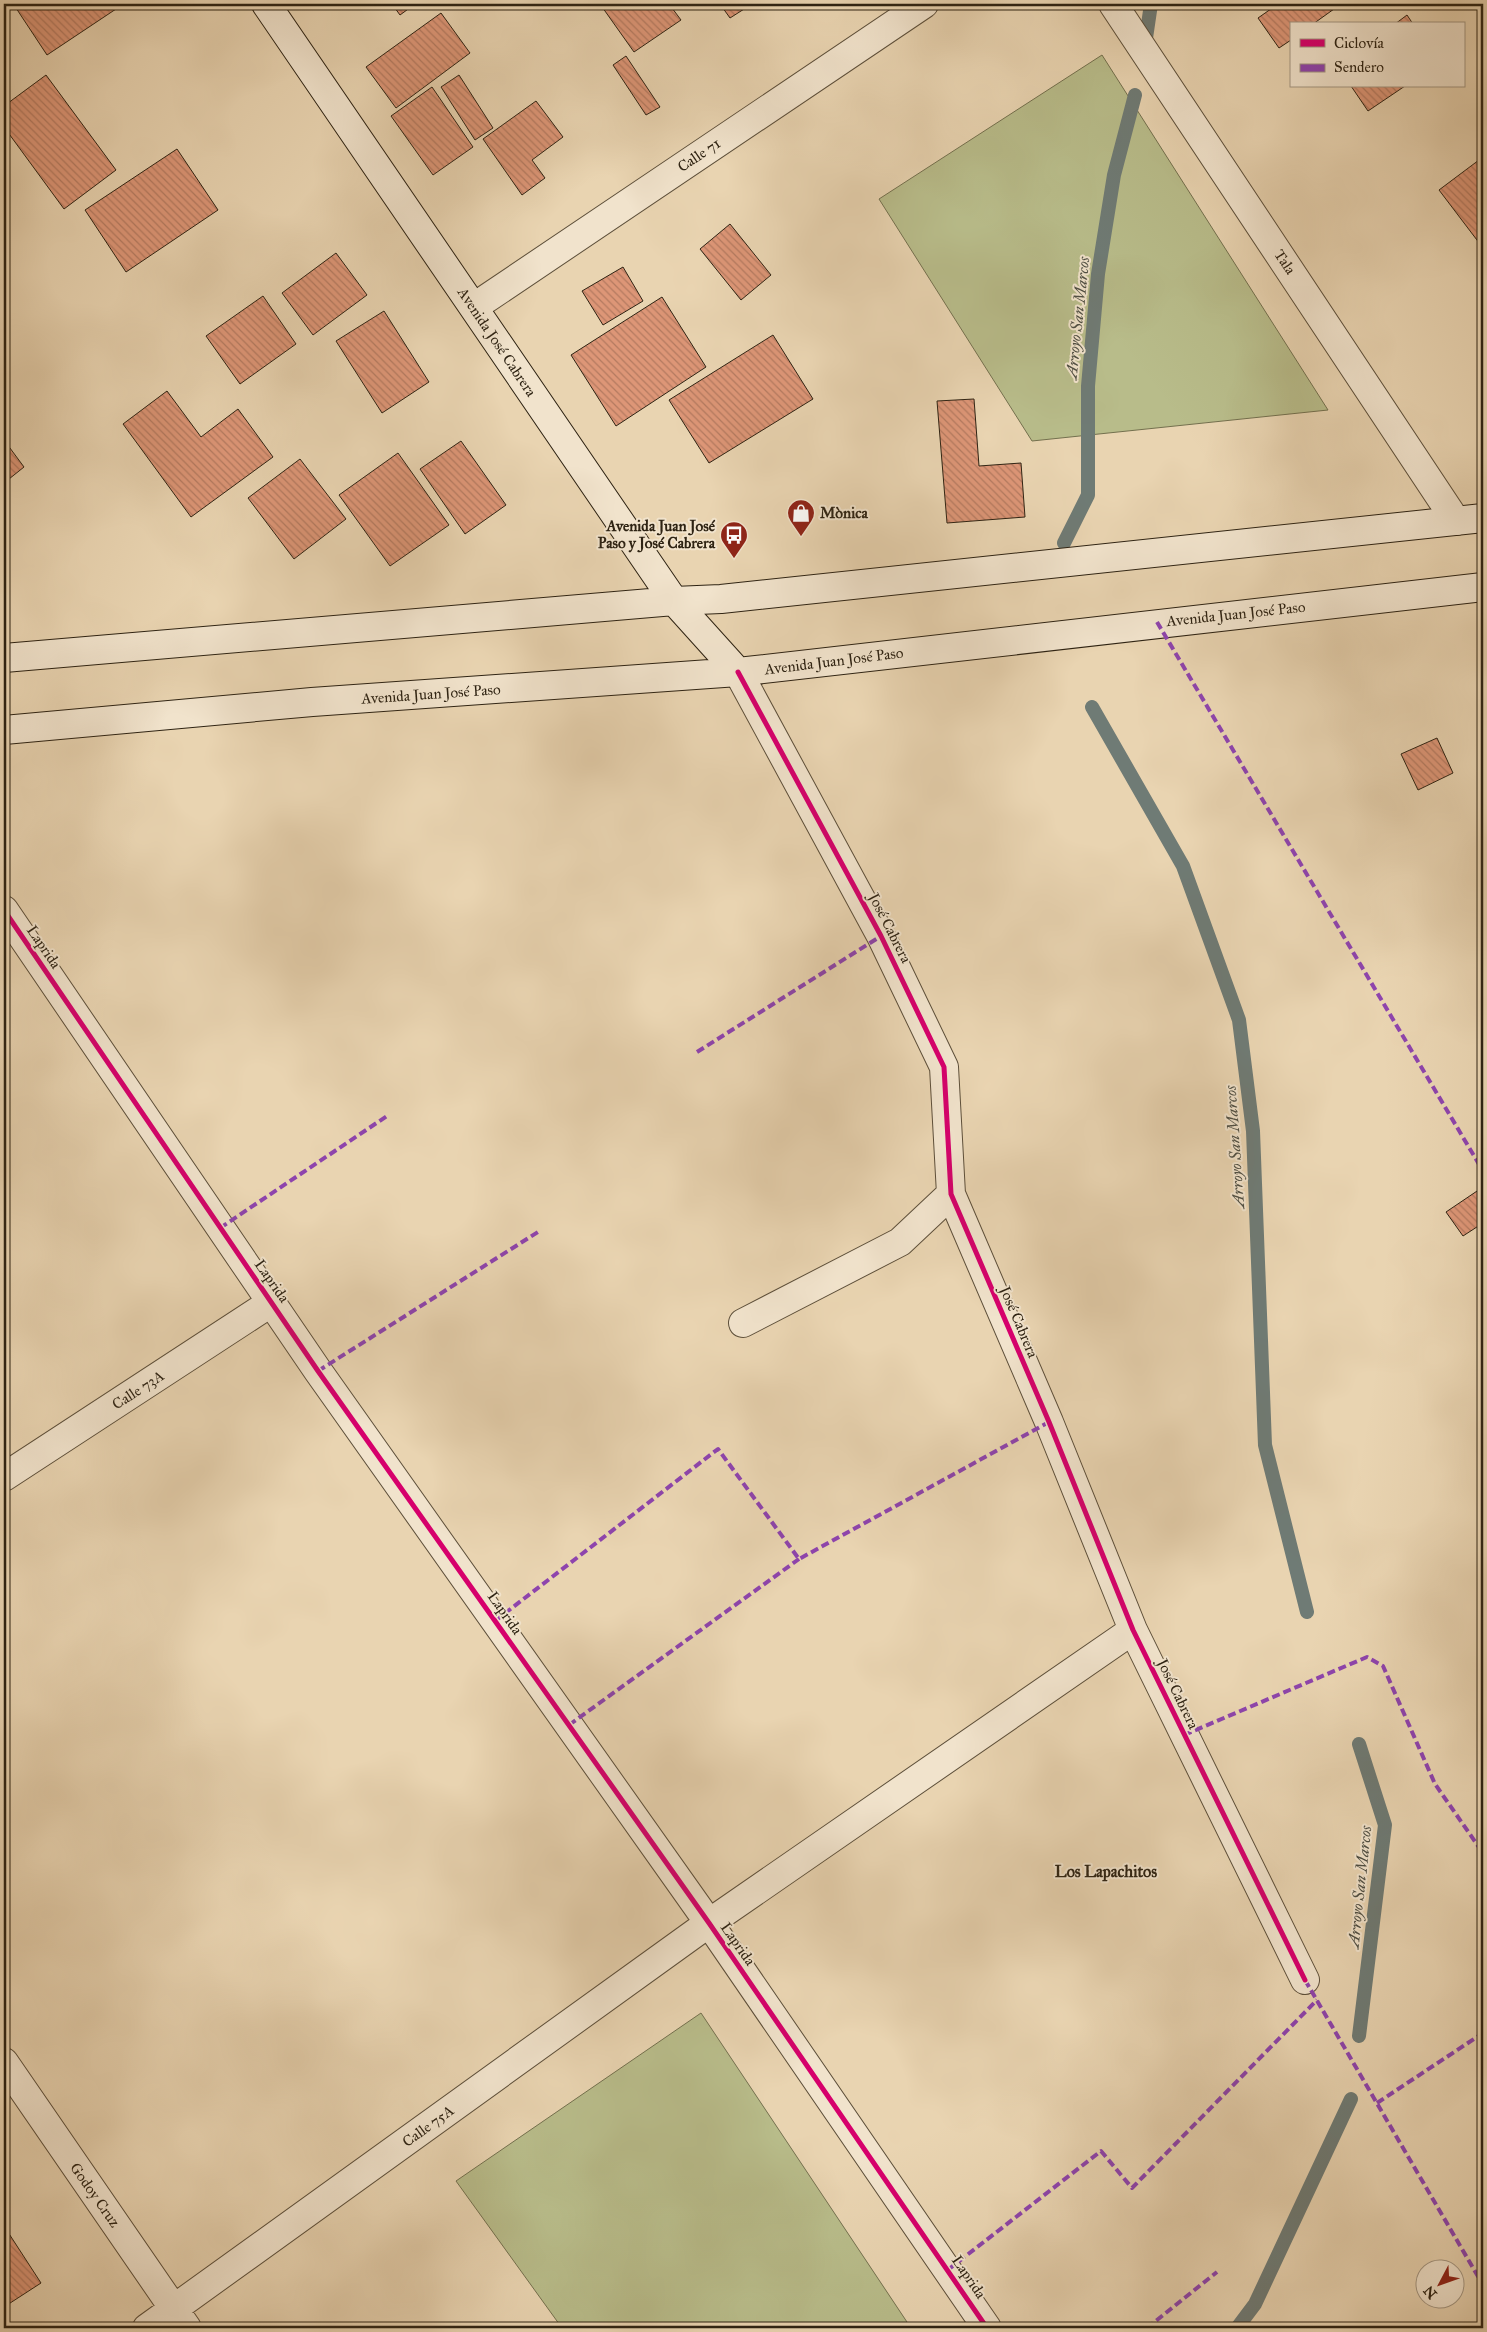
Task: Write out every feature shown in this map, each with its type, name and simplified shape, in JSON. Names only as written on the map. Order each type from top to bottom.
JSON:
[{"type":"street","name":"Avenida José Cabrera","points":[[266,4],[674,600],[738,672]]},
{"type":"street","name":"Calle 71","points":[[474,307],[924,4]]},
{"type":"street","name":"Tala","points":[[1113,4],[1456,521]]},
{"type":"street","points":[[4,658],[674,600],[731,598],[1483,518]]},
{"type":"street","name":"Avenida Juan José Paso","points":[[4,730],[312,702],[738,672],[1483,587]]},
{"type":"street","name":"José Cabrera","points":[[738,672],[881,936],[944,1067],[950,1194],[1049,1422],[1133,1630],[1305,1980]]},
{"type":"street","name":"Laprida","points":[[4,910],[272,1302],[709,1923],[987,2328]]},
{"type":"street","points":[[743,1323],[900,1242],[950,1194]]},
{"type":"street","name":"Calle 73A","points":[[4,1477],[272,1302]]},
{"type":"street","name":"Calle 75A","points":[[147,2328],[181,2319],[709,1923],[1133,1630]]},
{"type":"street","name":"Godoy Cruz","points":[[4,2062],[181,2319]]},
{"type":"green space","points":[[1102,55],[1328,410],[1032,441],[879,199]]},
{"type":"green space","points":[[701,2013],[911,2328],[562,2328],[456,2181]]},
{"type":"building","points":[[22,4],[122,5],[47,55],[16,8]]},
{"type":"building","points":[[392,4],[415,4],[400,15]]},
{"type":"building","points":[[600,4],[669,4],[681,20],[634,52]]},
{"type":"building","points":[[720,4],[752,4],[730,18]]},
{"type":"building","points":[[1278,4],[1341,4],[1316,22],[1290,22],[1290,41],[1279,48],[1258,18]]},
{"type":"building","points":[[441,13],[470,53],[396,108],[366,67]]},
{"type":"building","points":[[1407,15],[1412,22],[1398,22]]},
{"type":"building","points":[[626,56],[660,107],[646,115],[613,65]]},
{"type":"building","points":[[46,75],[116,170],[64,209],[4,127],[4,106]]},
{"type":"building","points":[[459,75],[493,128],[475,140],[441,87]]},
{"type":"building","points":[[432,87],[473,147],[433,175],[391,116]]},
{"type":"building","points":[[1352,88],[1402,88],[1368,111]]},
{"type":"building","points":[[536,101],[563,137],[532,160],[545,178],[522,195],[483,139]]},
{"type":"building","points":[[177,149],[218,210],[126,272],[85,210]]},
{"type":"building","points":[[1483,157],[1483,248],[1439,190]]},
{"type":"building","points":[[730,224],[771,275],[741,300],[700,249]]},
{"type":"building","points":[[336,253],[367,295],[313,335],[282,293]]},
{"type":"building","points":[[623,267],[643,301],[603,325],[582,291]]},
{"type":"building","points":[[263,296],[296,344],[240,384],[206,336]]},
{"type":"building","points":[[662,297],[706,367],[616,426],[571,355]]},
{"type":"building","points":[[384,311],[429,382],[382,413],[336,341]]},
{"type":"building","points":[[773,335],[813,399],[709,463],[669,400]]},
{"type":"building","points":[[167,391],[201,437],[238,409],[273,457],[191,517],[123,424]]},
{"type":"building","points":[[974,399],[979,466],[1021,463],[1025,517],[947,523],[937,401]]},
{"type":"building","points":[[4,440],[24,467],[4,483]]},
{"type":"building","points":[[461,441],[506,505],[465,534],[420,469]]},
{"type":"building","points":[[398,453],[449,525],[390,566],[339,495]]},
{"type":"building","points":[[300,459],[346,519],[294,559],[248,498]]},
{"type":"building","points":[[1437,738],[1453,773],[1418,790],[1401,754]]},
{"type":"building","points":[[1483,1187],[1483,1223],[1463,1236],[1446,1212]]},
{"type":"building","points":[[4,2226],[41,2283],[4,2307]]},
{"type":"waterway","name":"Arroyo San Marcos","points":[[1146,38],[1151,4]]},
{"type":"waterway","name":"Arroyo San Marcos","points":[[1064,543],[1088,495],[1088,386],[1098,274],[1114,175],[1135,95]]},
{"type":"waterway","name":"Arroyo San Marcos","points":[[1092,707],[1183,866],[1239,1020],[1253,1131],[1265,1445],[1307,1612]]},
{"type":"waterway","name":"Arroyo San Marcos","points":[[1359,1744],[1385,1825],[1359,2036]]},
{"type":"waterway","name":"Arroyo San Marcos","points":[[1237,2328],[1255,2304],[1351,2099]]},
{"type":"marked path","points":[[1157,622],[1483,1171]]},
{"type":"marked path","points":[[697,1052],[881,936]]},
{"type":"marked path","points":[[220,1228],[387,1116]]},
{"type":"marked path","points":[[318,1371],[538,1232]]},
{"type":"marked path","points":[[495,1621],[718,1449],[799,1559],[1049,1422]]},
{"type":"marked path","points":[[569,1725],[799,1559]]},
{"type":"marked path","points":[[1184,1735],[1367,1657],[1383,1666],[1435,1784],[1483,1853]]},
{"type":"marked path","points":[[1305,1980],[1483,2285]]},
{"type":"marked path","points":[[949,2269],[1101,2151],[1132,2188],[1317,2000]]},
{"type":"marked path","points":[[1377,2103],[1483,2033]]},
{"type":"marked path","points":[[1147,2328],[1217,2272]]},
{"type":"cycle path","points":[[738,672],[881,936],[944,1067],[951,1194],[1049,1422],[1133,1630],[1305,1980]]},
{"type":"cycle path","points":[[4,910],[318,1371],[709,1923],[987,2328]]},
{"type":"place","name":"Mònica","points":[[801,537]]},
{"type":"place","name":"Avenida Juan José Paso y José Cabrera","points":[[734,559]]},
{"type":"district","name":"Los Lapachitos","points":[[1106,1871]]}]
